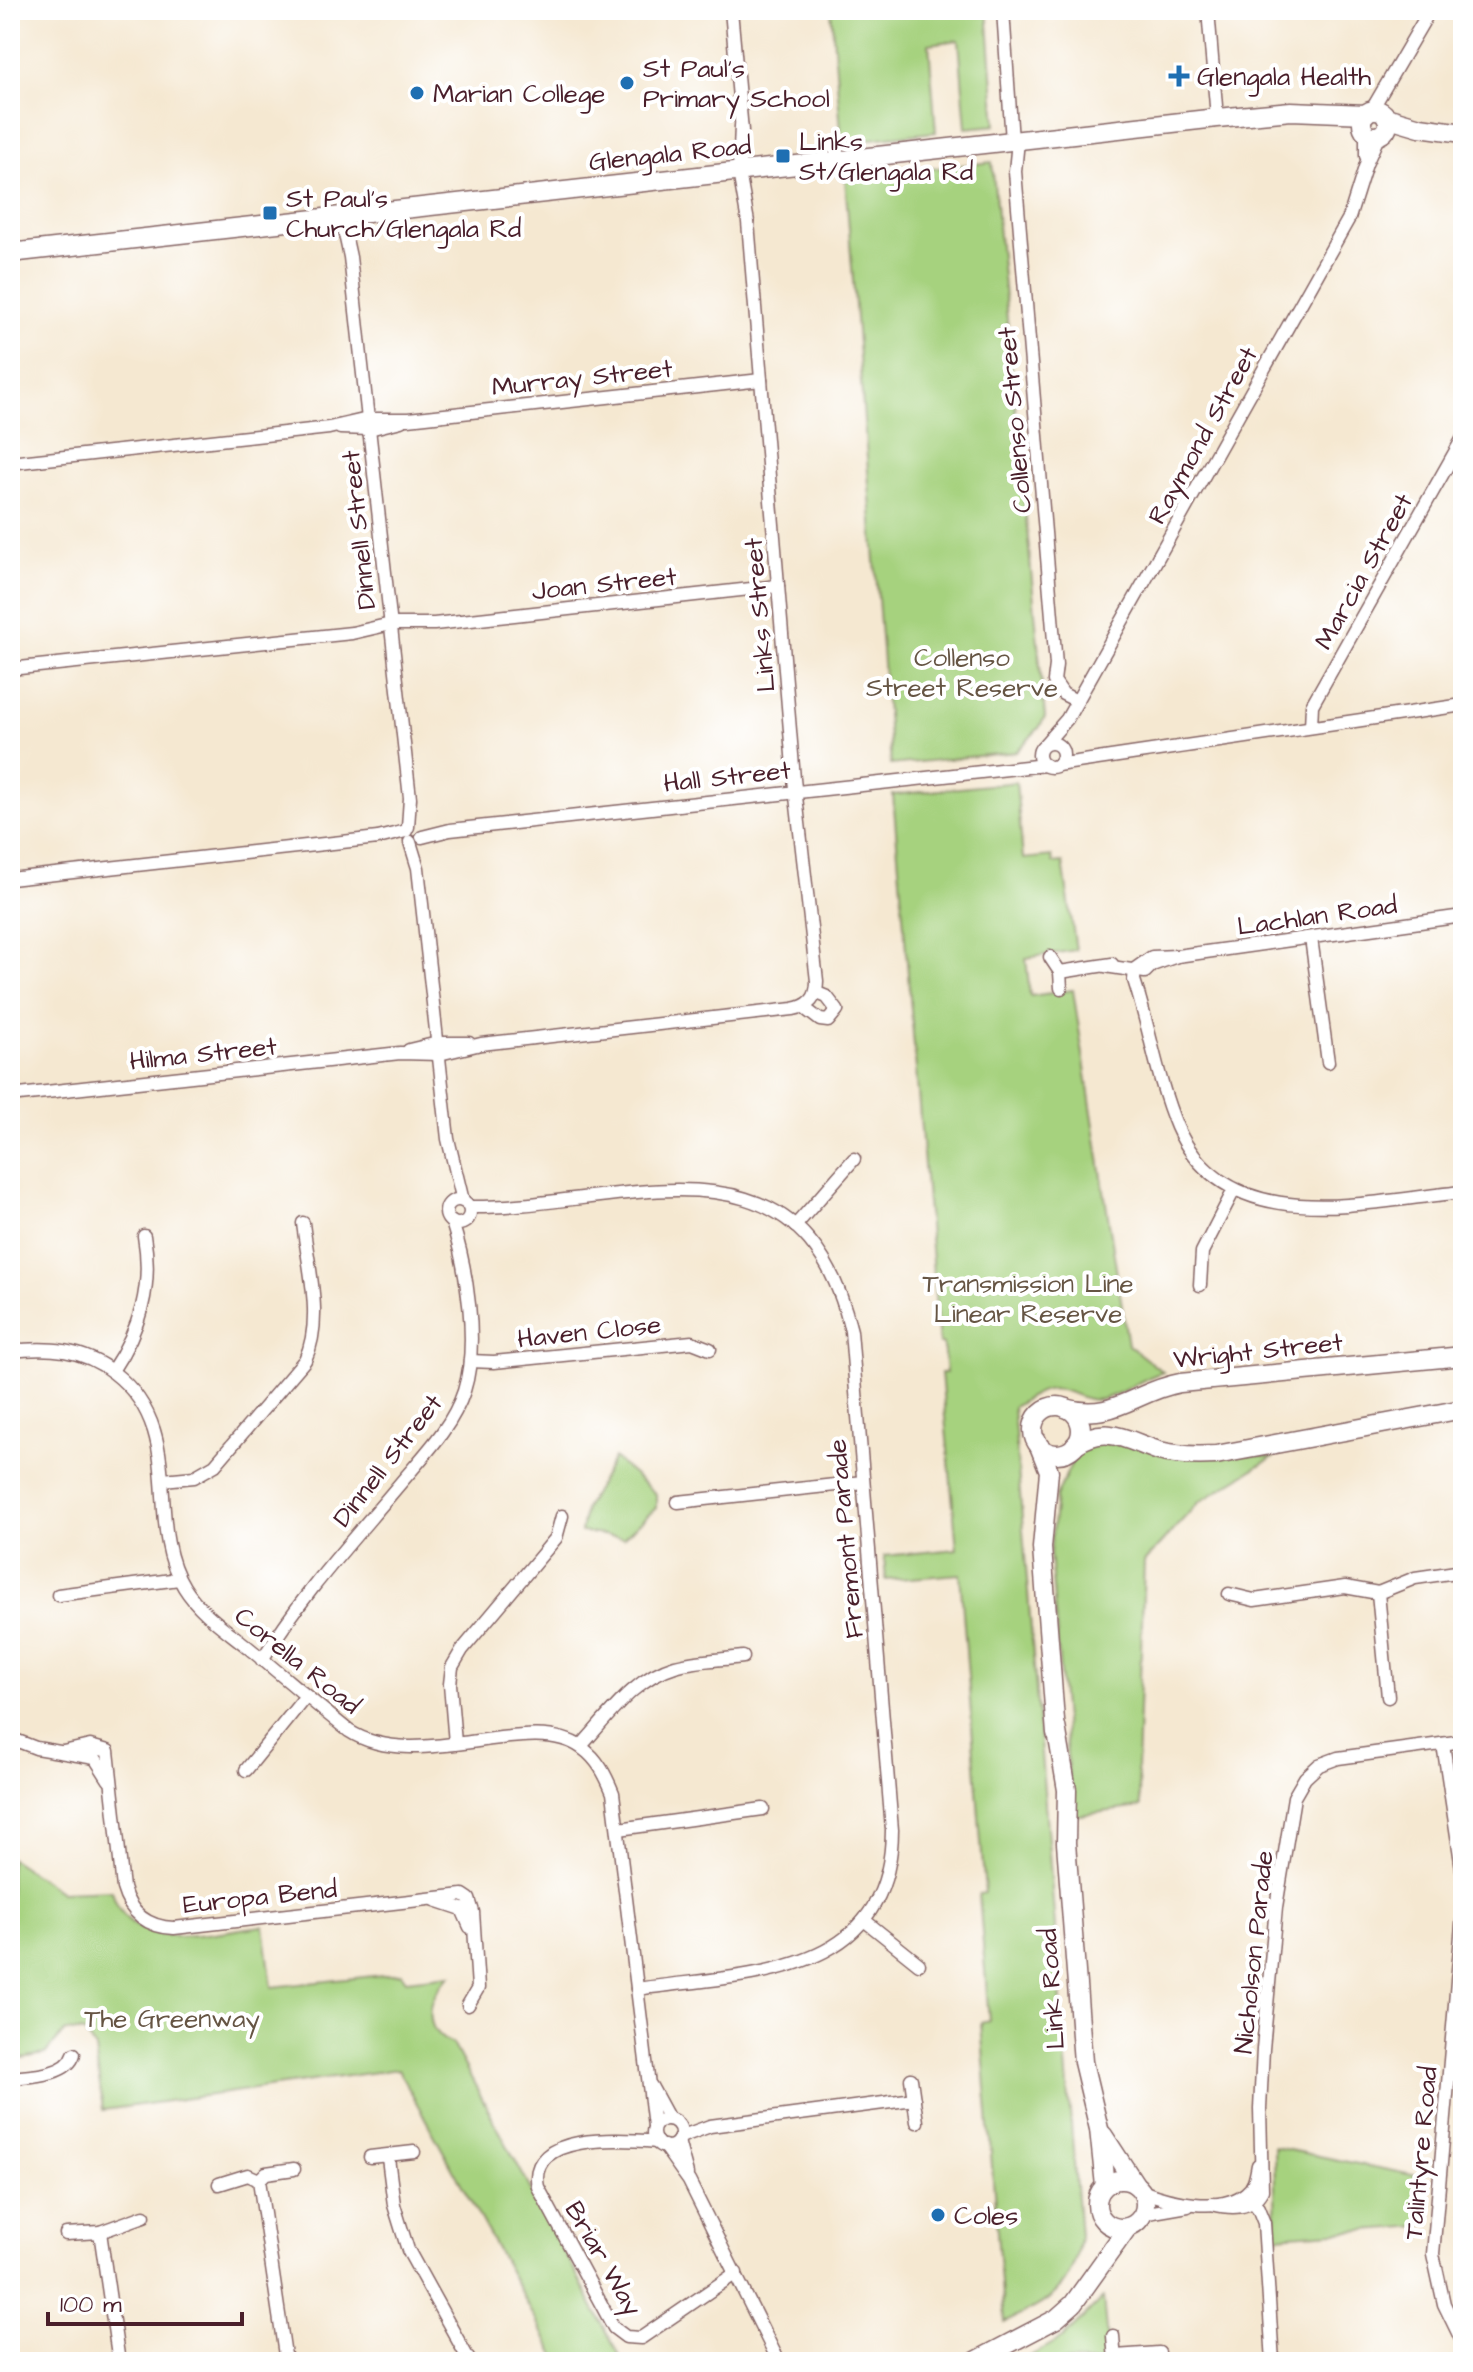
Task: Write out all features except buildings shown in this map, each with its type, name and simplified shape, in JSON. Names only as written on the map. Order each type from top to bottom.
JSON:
[{"type":"street","name":"Links Street","points":[[731,10],[810,1001]]},
{"type":"street","name":"Collenso Street","points":[[1003,10],[1056,665],[1055,686],[1078,698]]},
{"type":"street","points":[[1208,10],[1217,118]]},
{"type":"street","name":"Raymond Street","points":[[1047,757],[1349,218],[1388,85],[1428,11]]},
{"type":"street","name":"Glengala Road","points":[[10,253],[1291,111],[1463,133]]},
{"type":"street","name":"Dinnell Street","points":[[257,1656],[451,1419],[464,1391],[470,1361],[462,1211],[438,1049],[346,216]]},
{"type":"street","name":"Murray Street","points":[[10,463],[761,380]]},
{"type":"street","name":"Marcia Street","points":[[1311,727],[1312,705],[1463,438]]},
{"type":"street","name":"Joan Street","points":[[12,671],[778,586]]},
{"type":"street","name":"Hall Street","points":[[10,879],[1009,768],[1047,757],[1093,758],[1463,705]]},
{"type":"street","name":"Raymond Street","points":[[1047,757],[1062,750],[1064,723]]},
{"type":"street","name":"Hall Street","points":[[1047,757],[1052,743],[1062,750],[1093,758]]},
{"type":"street","name":"Lachlan Road","points":[[1138,970],[1177,956],[1463,916]]},
{"type":"street","points":[[1311,938],[1328,1062]]},
{"type":"street","points":[[1050,957],[1060,972],[1061,988]]},
{"type":"street","points":[[1060,972],[1105,966],[1138,970],[1150,1048],[1179,1131],[1194,1156],[1234,1190],[1259,1201],[1301,1207],[1463,1192]]},
{"type":"street","name":"Hilma Street","points":[[10,1096],[481,1044],[810,1001]]},
{"type":"street","points":[[795,1226],[854,1159]]},
{"type":"street","name":"Fremont Parade","points":[[462,1211],[698,1188],[731,1193],[761,1204],[795,1226],[830,1267],[845,1304],[851,1331],[892,1830],[888,1869],[878,1897],[864,1920],[824,1954],[791,1967],[637,1989]]},
{"type":"street","points":[[1200,1285],[1202,1252],[1234,1190]]},
{"type":"street","points":[[163,1480],[194,1477],[215,1465],[305,1360],[314,1340],[314,1320],[303,1223]]},
{"type":"street","points":[[112,1371],[132,1338],[143,1306],[147,1273],[144,1236]]},
{"type":"street","name":"Haven Close","points":[[470,1361],[494,1362],[692,1342],[710,1349]]},
{"type":"street","name":"Corella Road","points":[[10,1351],[62,1350],[88,1357],[112,1371],[133,1391],[147,1412],[156,1435],[171,1552],[179,1579],[196,1603],[349,1731],[375,1743],[405,1748],[547,1736],[581,1746]]},
{"type":"street","name":"Wright Street","points":[[1065,1408],[1085,1413],[1105,1412],[1153,1389],[1192,1381],[1463,1356]]},
{"type":"street","points":[[1074,1446],[1080,1423],[1075,1414],[1065,1408],[1048,1408],[1038,1416],[1034,1429],[1037,1441],[1053,1453],[1074,1446],[1096,1435],[1110,1433],[1177,1455],[1216,1455],[1463,1409]]},
{"type":"street","name":"Link Road","points":[[1037,1441],[1048,1466],[1042,1548],[1056,1726],[1056,1791],[1066,1843],[1083,2062],[1099,2129],[1105,2186]]},
{"type":"street","name":"Link Road","points":[[1048,1498],[1074,1446]]},
{"type":"street","points":[[678,1502],[863,1482]]},
{"type":"street","points":[[455,1743],[452,1667],[462,1650],[556,1538],[562,1516]]},
{"type":"street","points":[[1229,1594],[1254,1600],[1345,1587],[1378,1593],[1415,1578],[1463,1571]]},
{"type":"street","points":[[58,1595],[179,1579]]},
{"type":"street","points":[[1378,1593],[1388,1697]]},
{"type":"street","points":[[743,1657],[676,1665],[652,1675],[631,1692],[581,1746],[606,1776],[613,1793],[654,2127],[660,2144],[689,2181],[779,2362]]},
{"type":"street","points":[[246,1770],[306,1696]]},
{"type":"street","name":"Europa Bend","points":[[10,1738],[36,1748],[95,1758],[105,1767],[111,1783],[123,1888],[131,1907],[149,1923],[165,1928],[186,1927],[431,1900],[450,1902],[462,1909],[472,1932],[478,1988],[468,2005]]},
{"type":"street","points":[[1463,1741],[1443,1744],[1463,1875]]},
{"type":"street","name":"Nicholson Parade","points":[[1249,2200],[1260,2154],[1262,2064],[1276,1907],[1294,1797],[1305,1778],[1319,1765],[1338,1758],[1443,1744]]},
{"type":"street","points":[[619,1829],[763,1809]]},
{"type":"street","name":"Talintyre Road","points":[[1463,1913],[1433,2254],[1440,2292],[1463,2343]]},
{"type":"street","points":[[864,1920],[919,1964]]},
{"type":"street","points":[[10,2078],[61,2069],[72,2062],[74,2054]]},
{"type":"street","points":[[911,2079],[917,2122]]},
{"type":"street","points":[[647,2080],[673,2121],[689,2181]]},
{"type":"street","points":[[660,2144],[710,2126],[914,2099]]},
{"type":"street","points":[[673,2121],[710,2126]]},
{"type":"street","name":"Briar Way","points":[[673,2121],[623,2139],[552,2150],[540,2162],[536,2177],[614,2328],[626,2337],[641,2338],[736,2273]]},
{"type":"street","name":"Link Road","points":[[1099,2129],[1138,2188]]},
{"type":"street","name":"Briar Way","points":[[623,2139],[660,2144]]},
{"type":"street","points":[[370,2157],[388,2158],[414,2152]]},
{"type":"street","points":[[388,2158],[394,2205],[408,2250],[470,2362]]},
{"type":"street","points":[[259,2180],[266,2173],[294,2169]]},
{"type":"street","points":[[219,2184],[236,2176],[248,2175],[259,2180]]},
{"type":"street","points":[[259,2180],[286,2362]]},
{"type":"street","points":[[1102,2262],[1105,2238],[1098,2198],[1105,2186],[1120,2180],[1138,2188],[1206,2204]]},
{"type":"street","points":[[1138,2188],[1142,2214]]},
{"type":"street","points":[[974,2362],[1056,2319],[1088,2288],[1102,2262],[1128,2227],[1142,2214],[1249,2200],[1262,2217],[1273,2362]]},
{"type":"street","points":[[66,2234],[100,2232],[144,2216]]},
{"type":"street","points":[[1102,2219],[1114,2227],[1128,2227]]},
{"type":"street","points":[[100,2232],[119,2362]]},
{"type":"street","points":[[1113,2336],[1115,2359],[1159,2353]]},
{"type":"green space","points":[[831,10],[987,10],[996,125],[966,128],[959,40],[929,44],[936,132],[842,142]]},
{"type":"green space","name":"Collenso Street Reserve","points":[[992,162],[1045,717],[1016,752],[891,765],[845,178]]},
{"type":"green space","name":"Transmission Line Linear Reserve","points":[[1016,782],[1023,859],[1052,856],[1053,863],[1063,862],[1076,950],[1026,958],[1030,996],[1073,990],[1128,1345],[1163,1372],[1098,1400],[1054,1389],[1033,1395],[1013,1407],[1080,2236],[1072,2269],[1057,2292],[1035,2308],[1004,2323],[981,2023],[989,2021],[979,1894],[985,1893],[960,1574],[886,1580],[884,1556],[957,1549],[941,1373],[946,1373],[943,1344],[939,1344],[893,795]]},
{"type":"green space","points":[[1092,1442],[1273,1457],[1198,1503],[1144,1562],[1137,1769],[1141,1807],[1072,1816],[1050,1553],[1056,1497],[1077,1451]]},
{"type":"green space","points":[[614,1458],[656,1494],[656,1508],[623,1538],[581,1532],[585,1509]]},
{"type":"green space","name":"The Greenway","points":[[10,1858],[61,1892],[112,1890],[121,1912],[135,1925],[153,1933],[197,1935],[264,1926],[272,1987],[401,1973],[406,1980],[451,1975],[433,2002],[431,2022],[435,2031],[453,2044],[623,2362],[559,2362],[398,2069],[103,2110],[95,2049],[85,2033],[65,2031],[45,2054],[16,2059],[10,2031]]},
{"type":"green space","points":[[1274,2147],[1423,2177],[1422,2226],[1276,2236]]},
{"type":"green space","points":[[1103,2298],[1109,2362],[1020,2362],[1064,2337]]},
{"type":"place","name":"Glengala Health","points":[[1179,76]]},
{"type":"place","name":"St Paul's Primary School","points":[[627,83]]},
{"type":"place","name":"Marian College","points":[[417,93]]},
{"type":"place","name":"Links St/Glengala Rd","points":[[783,156]]},
{"type":"place","name":"St Paul's Church/Glengala Rd","points":[[270,213]]},
{"type":"place","name":"Coles","points":[[938,2215]]}]
